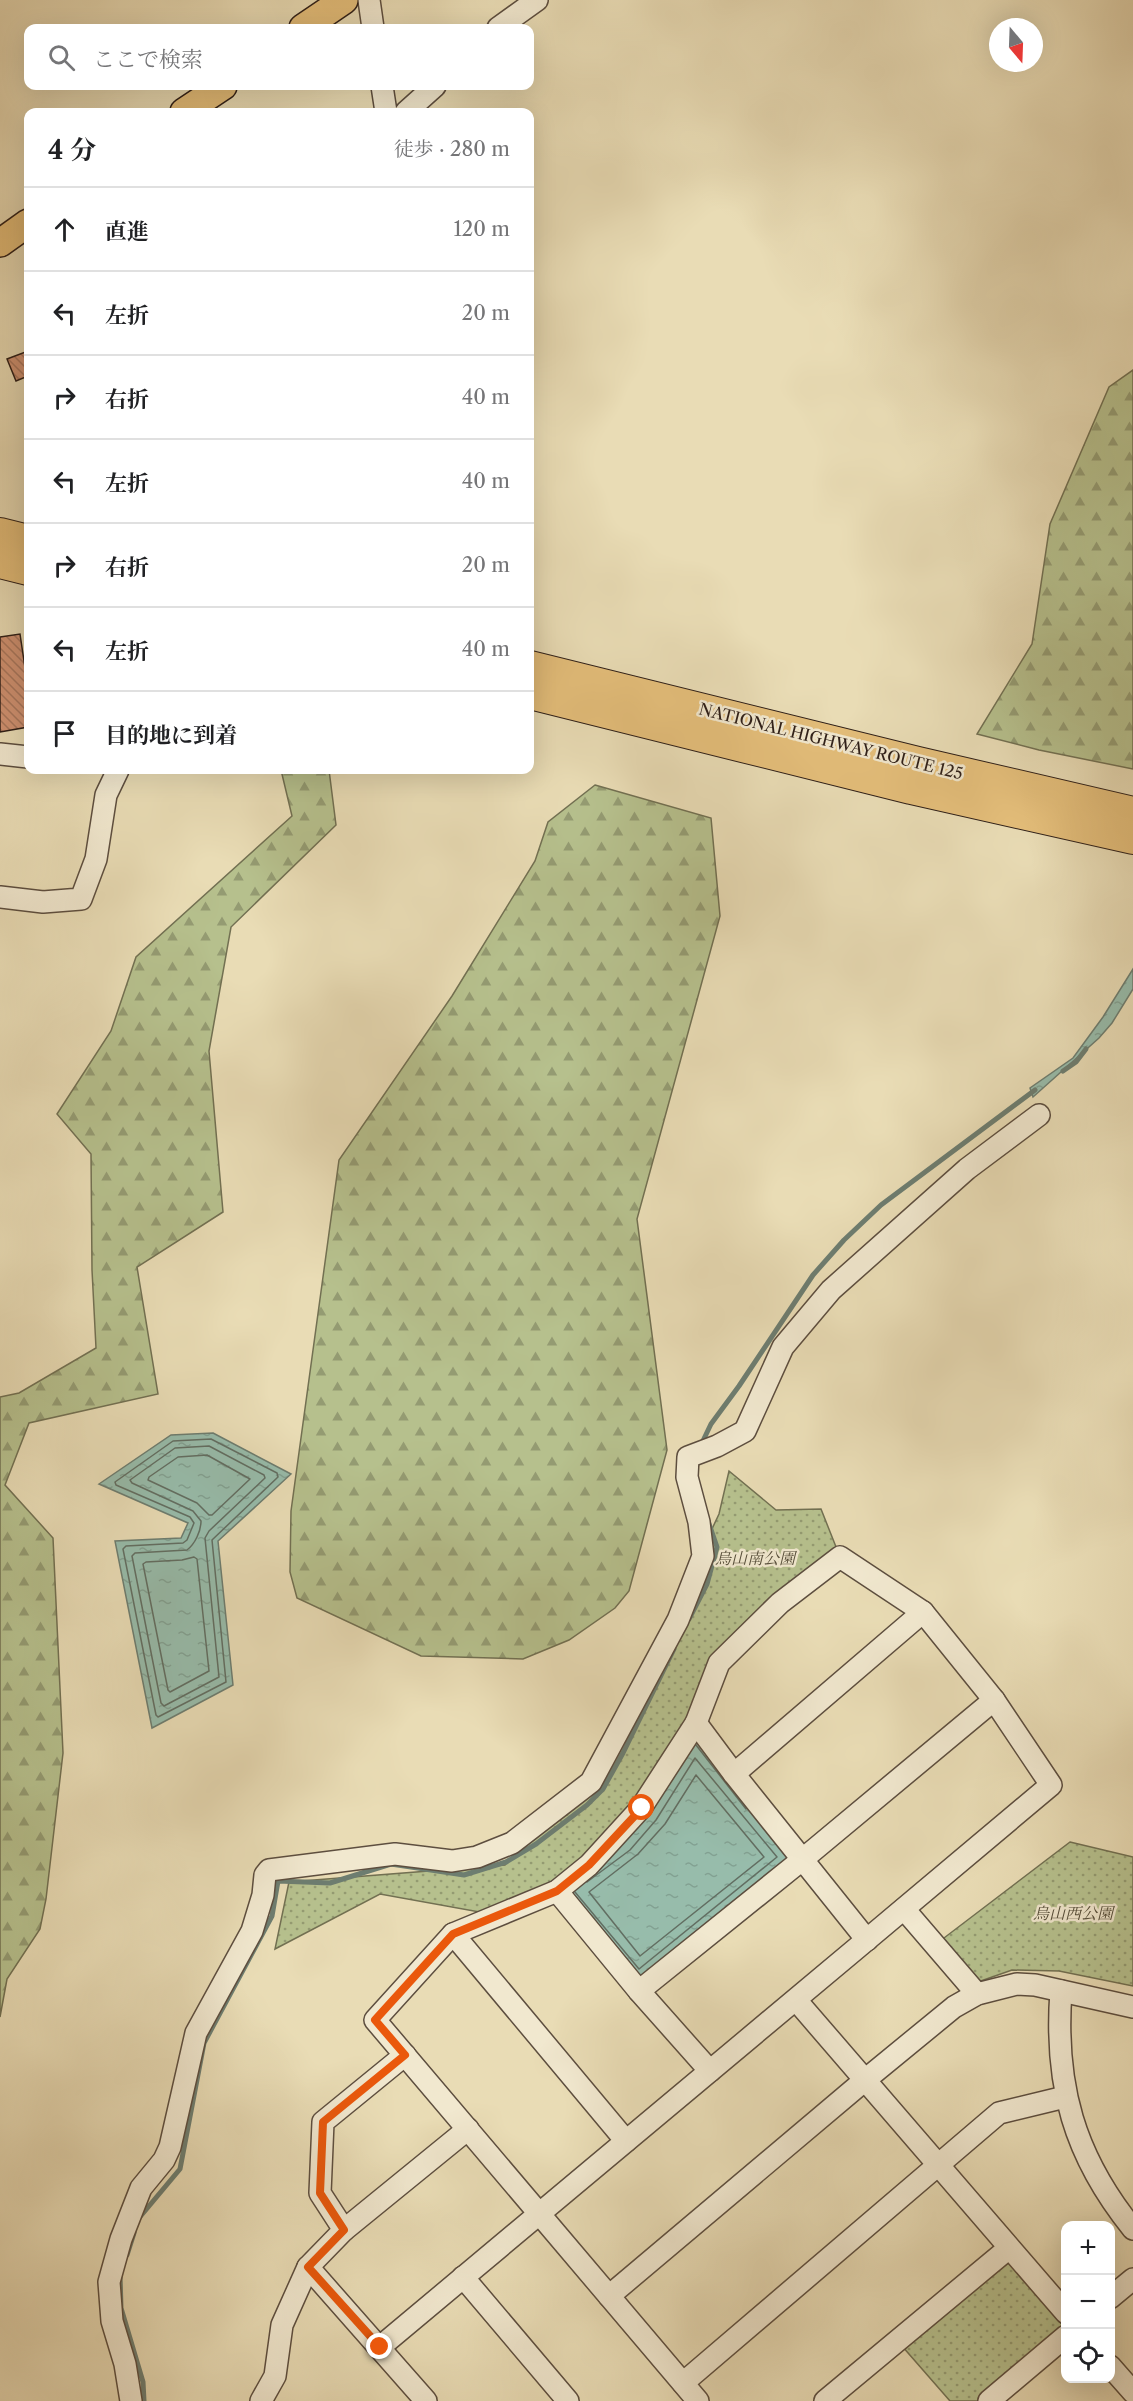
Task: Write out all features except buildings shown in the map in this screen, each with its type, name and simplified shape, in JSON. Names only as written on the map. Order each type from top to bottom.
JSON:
[{"type":"highway","points":[[0,534],[24,540]]},
{"type":"highway","points":[[0,562],[24,568]]},
{"type":"highway","name":"NATIONAL HIGHWAY ROUTE 125","points":[[534,668],[918,763],[1133,813]]},
{"type":"highway","name":"NATIONAL HIGHWAY ROUTE 125","points":[[534,694],[911,788],[1133,838]]},
{"type":"main road","points":[[309,24],[344,0]]},
{"type":"main road","points":[[190,108],[217,90]]},
{"type":"main road","points":[[0,243],[24,226]]},
{"type":"street","points":[[369,0],[372,24]]},
{"type":"street","points":[[504,24],[537,0]]},
{"type":"street","points":[[383,90],[385,108]]},
{"type":"street","points":[[410,108],[431,90]]},
{"type":"street","points":[[0,754],[24,757]]},
{"type":"street","points":[[0,897],[42,902],[81,899],[96,859],[106,795],[116,774]]},
{"type":"street","points":[[131,2401],[125,2364],[112,2321],[109,2282],[121,2239],[141,2188],[164,2160],[170,2147],[196,2033],[252,1931],[265,1875],[269,1870],[395,1854],[452,1861],[477,1857],[512,1844],[591,1782],[678,1620],[703,1556],[699,1522],[687,1477],[688,1457],[717,1446],[745,1431],[783,1347],[831,1290],[967,1169],[1039,1114]]},
{"type":"street","points":[[380,2347],[539,2213],[796,2000],[1051,1785],[994,1700],[923,1611],[840,1557],[780,1603],[719,1663],[696,1723],[642,1808],[589,1865],[557,1891],[453,1934],[375,2020],[468,2129],[539,2213],[609,2296],[683,2383],[698,2401]]},
{"type":"street","points":[[734,1774],[923,1611]]},
{"type":"street","points":[[639,1991],[803,1859],[994,1700]]},
{"type":"street","points":[[696,1723],[867,1940]]},
{"type":"street","points":[[557,1891],[639,1991],[710,2071]]},
{"type":"street","points":[[904,1909],[977,1994]]},
{"type":"street","points":[[453,1934],[626,2141]]},
{"type":"street","points":[[609,2296],[865,2080],[954,2007],[977,1994],[1017,1984],[1133,2007]]},
{"type":"street","points":[[1061,1991],[1060,2049],[1065,2097],[1092,2170],[1110,2200],[1133,2229]]},
{"type":"street","points":[[796,2000],[1061,2308]]},
{"type":"street","points":[[344,2230],[320,2193],[323,2122],[405,2055]]},
{"type":"street","points":[[683,2383],[999,2113],[1065,2097]]},
{"type":"street","points":[[270,2396],[282,2325],[308,2267],[344,2230],[468,2129]]},
{"type":"street","points":[[825,2401],[1009,2248]]},
{"type":"street","points":[[308,2267],[426,2401]]},
{"type":"street","points":[[463,2277],[568,2401]]},
{"type":"street","points":[[1115,2294],[1133,2279]]},
{"type":"street","points":[[989,2401],[1061,2339]]},
{"type":"street","points":[[1115,2372],[1133,2392]]},
{"type":"green space","points":[[1133,370],[1133,769],[1039,750],[977,734],[1032,644],[1050,524],[1109,387]]},
{"type":"green space","points":[[282,774],[330,774],[336,825],[231,927],[209,1051],[223,1212],[137,1267],[158,1394],[29,1423],[5,1485],[53,1538],[63,1753],[46,1899],[40,1929],[7,1979],[0,2017],[0,1397],[19,1393],[96,1348],[92,1270],[91,1154],[57,1114],[111,1031],[136,957],[292,816]]},
{"type":"green space","points":[[595,785],[711,818],[720,916],[637,1219],[667,1450],[629,1591],[615,1608],[569,1640],[523,1659],[421,1656],[297,1598],[290,1572],[291,1511],[339,1160],[452,996],[535,861],[548,822]]},
{"type":"green space","name":"烏山南公園","points":[[729,1471],[776,1510],[821,1509],[840,1557],[719,1663],[696,1723],[589,1865],[496,1915],[380,1894],[275,1949],[289,1882],[505,1865],[605,1757],[719,1514]]},
{"type":"green space","name":"烏山西公園","points":[[1070,1842],[1133,1857],[1133,1986],[1059,1971],[1012,1970],[975,1983],[940,1941]]},
{"type":"green space","points":[[1010,2263],[1061,2323],[1061,2331],[977,2401],[950,2401],[902,2346],[996,2265]]},
{"type":"water","points":[[1133,969],[1133,989],[1112,1023],[1099,1038],[1033,1097],[1030,1088],[1073,1058],[1103,1017]]},
{"type":"water","points":[[213,1433],[291,1474],[218,1541],[233,1685],[152,1728],[115,1541],[181,1538],[188,1523],[99,1484],[171,1435]]},
{"type":"water","points":[[690,1726],[797,1859],[636,1990],[553,1887],[589,1865]]},
{"type":"waterway","points":[[1063,1071],[1076,1062],[1086,1049]]},
{"type":"waterway","points":[[701,1445],[711,1424],[813,1275],[844,1240],[881,1205],[1035,1090]]},
{"type":"waterway","points":[[689,1619],[707,1584],[717,1547],[708,1521]]},
{"type":"waterway","points":[[139,2218],[180,2169],[204,2043],[272,1916],[278,1881],[330,1883],[391,1864],[464,1875],[506,1862],[536,1844],[587,1805],[603,1789],[674,1649]]},
{"type":"waterway","points":[[127,2255],[134,2233]]},
{"type":"waterway","points":[[120,2275],[121,2308],[143,2382],[144,2401]]},
{"type":"route","points":[[380,2347],[308,2267],[344,2230],[320,2193],[323,2122],[405,2055],[375,2020],[453,1934],[557,1891],[589,1865],[642,1808]]}]
